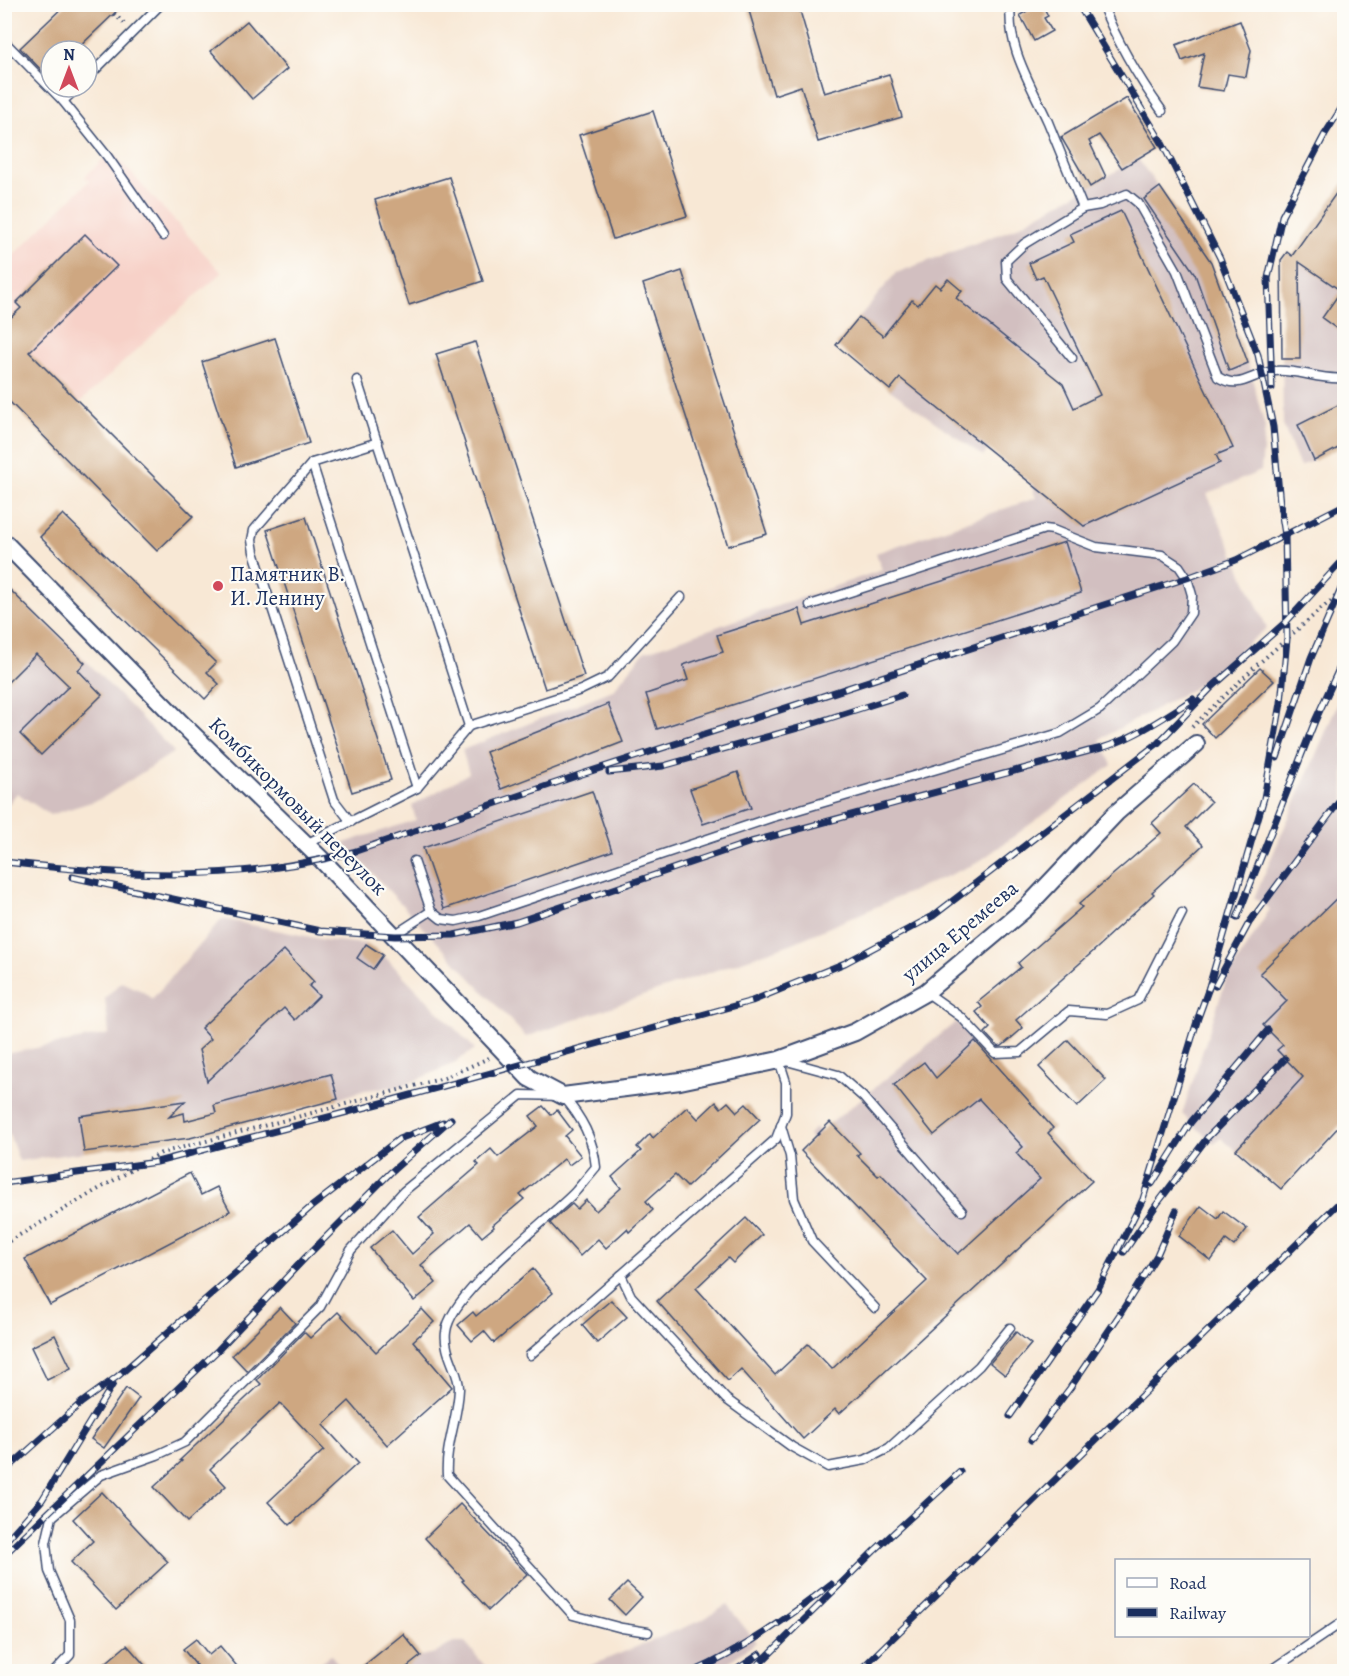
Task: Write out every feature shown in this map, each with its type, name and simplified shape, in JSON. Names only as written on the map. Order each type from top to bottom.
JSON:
[{"type":"street","name":"Комбикормовый переулок","points":[[4,542],[182,724],[306,844],[529,1078],[563,1096]]},
{"type":"street","name":"улица Еремеева","points":[[563,1096],[680,1081],[779,1060],[855,1032],[926,992],[1026,908],[1116,813],[1196,744]]},
{"type":"lane","points":[[99,66],[161,4]]},
{"type":"lane","points":[[1011,4],[1009,19],[1025,76],[1047,121],[1083,208]]},
{"type":"lane","points":[[1102,4],[1119,45],[1161,111]]},
{"type":"lane","points":[[4,41],[63,101],[106,156],[163,236]]},
{"type":"lane","points":[[1072,358],[1007,279],[1006,261],[1024,244],[1083,208],[1100,206],[1127,194],[1138,203],[1177,270],[1218,377],[1228,384],[1242,383],[1263,372],[1282,370],[1344,378]]},
{"type":"lane","points":[[357,380],[469,726]]},
{"type":"lane","points":[[351,822],[334,800],[252,540],[254,530],[262,519],[312,464],[378,442]]},
{"type":"lane","points":[[312,464],[417,788]]},
{"type":"lane","points":[[414,861],[431,911],[441,919],[456,921],[480,916],[770,818],[1060,733],[1100,709],[1172,641],[1191,613],[1192,595],[1187,578],[1179,566],[1162,555],[1096,547],[1045,529],[810,605]]},
{"type":"lane","points":[[306,844],[417,788],[469,726],[580,690],[608,677],[681,597]]},
{"type":"lane","points":[[394,934],[431,911]]},
{"type":"lane","points":[[926,992],[961,1017],[995,1053],[1020,1052],[1069,1011],[1107,1014],[1138,1000],[1182,913]]},
{"type":"lane","points":[[530,1355],[776,1139],[786,1113],[786,1082],[779,1060]]},
{"type":"lane","points":[[779,1060],[838,1076],[863,1097],[962,1211]]},
{"type":"lane","points":[[54,1671],[70,1655],[70,1620],[49,1571],[46,1543],[52,1517],[101,1475],[157,1455],[185,1442],[320,1306],[351,1250],[404,1191],[520,1095],[563,1096],[578,1113],[594,1147],[596,1167],[576,1191],[479,1280],[456,1306],[446,1331],[449,1359],[460,1382],[455,1424],[446,1459],[447,1475],[573,1615],[622,1628],[648,1632]]},
{"type":"lane","points":[[781,1126],[790,1156],[794,1199],[812,1240],[875,1308]]},
{"type":"lane","points":[[621,1275],[631,1296],[726,1399],[792,1448],[828,1467],[864,1461],[889,1448],[979,1366],[1010,1328]]},
{"type":"lane","points":[[1269,1671],[1344,1621]]},
{"type":"path","points":[[1196,744],[1191,728],[1258,664],[1344,589]]},
{"type":"path","points":[[4,1245],[161,1153],[444,1078],[504,1051]]},
{"type":"shaded area","points":[[111,151],[222,273],[79,403],[5,396],[4,252],[11,258],[89,181],[85,177]]},
{"type":"shaded area","points":[[1138,159],[1211,262],[1248,363],[1265,427],[1261,471],[1207,494],[1267,628],[1192,689],[1100,739],[1112,765],[977,863],[793,943],[526,1037],[344,843],[416,820],[412,806],[469,773],[462,750],[613,690],[644,652],[882,570],[876,553],[1036,498],[1031,484],[989,449],[983,456],[890,390],[836,345],[896,273],[1013,229]]},
{"type":"shaded area","points":[[1344,182],[1344,445],[1300,467],[1283,425],[1281,260],[1287,252],[1292,256]]},
{"type":"shaded area","points":[[4,584],[88,663],[174,752],[101,799],[50,815],[17,793],[6,807]]},
{"type":"shaded area","points":[[1344,689],[1344,1121],[1281,1189],[1221,1138],[1214,1144],[1182,1114],[1226,980],[1270,909],[1254,898]]},
{"type":"shaded area","points":[[222,919],[325,940],[366,944],[383,955],[475,1049],[453,1064],[403,1086],[365,1090],[188,1138],[19,1161],[5,1123],[5,1054],[109,1034],[105,998],[121,982],[142,991],[152,999]]},
{"type":"shaded area","points":[[956,1022],[1053,1128],[1048,1133],[1092,1181],[934,1289],[801,1151],[813,1140],[808,1135],[815,1128],[820,1132]]},
{"type":"shaded area","points":[[727,1605],[756,1642],[716,1671],[577,1671],[700,1621]]},
{"type":"shaded area","points":[[403,1634],[421,1656],[436,1653],[454,1642],[465,1642],[489,1671],[357,1672]]},
{"type":"shaded area","points":[[331,1655],[344,1671],[310,1671]]},
{"type":"building","points":[[66,4],[124,4],[88,39],[39,39],[39,68],[20,48]]},
{"type":"building","points":[[747,4],[798,4],[824,93],[889,74],[902,117],[818,142],[801,86],[774,95]]},
{"type":"building","points":[[1042,4],[1048,16],[1044,18],[1052,31],[1034,41],[1020,15]]},
{"type":"building","points":[[247,21],[287,69],[252,99],[211,51]]},
{"type":"building","points":[[1240,21],[1251,50],[1246,77],[1228,74],[1224,91],[1197,87],[1204,53],[1182,61],[1176,45]]},
{"type":"building","points":[[1127,98],[1157,147],[1122,168],[1099,135],[1089,141],[1106,177],[1090,187],[1061,137]]},
{"type":"building","points":[[653,111],[687,216],[613,239],[579,135]]},
{"type":"building","points":[[449,177],[483,281],[409,305],[375,200]]},
{"type":"building","points":[[1344,182],[1344,334],[1322,318],[1341,291],[1299,262],[1300,359],[1282,359],[1281,260],[1287,252],[1292,256]]},
{"type":"building","points":[[1160,187],[1211,262],[1248,363],[1229,371],[1195,274],[1144,199]]},
{"type":"building","points":[[1121,211],[1233,448],[1216,455],[1220,463],[1084,526],[900,378],[890,390],[836,345],[859,317],[883,336],[912,300],[918,305],[935,284],[940,288],[948,279],[962,291],[956,298],[1063,384],[1074,408],[1100,395],[1043,276],[1036,279],[1029,263],[1074,242],[1070,234]]},
{"type":"building","points":[[85,234],[117,266],[29,352],[193,516],[157,551],[4,396],[4,324],[21,308],[16,303]]},
{"type":"building","points":[[682,271],[767,534],[728,546],[643,284]]},
{"type":"building","points":[[275,338],[309,443],[236,467],[202,362]]},
{"type":"building","points":[[475,342],[584,676],[545,689],[436,354]]},
{"type":"building","points":[[1344,402],[1344,445],[1314,461],[1298,425]]},
{"type":"building","points":[[63,514],[216,663],[207,672],[219,684],[205,699],[40,537]]},
{"type":"building","points":[[306,517],[391,780],[352,792],[267,530]]},
{"type":"building","points":[[1065,542],[1081,593],[657,729],[646,694],[688,680],[683,665],[723,652],[717,635],[799,609],[804,625]]},
{"type":"building","points":[[4,584],[85,663],[78,670],[102,695],[41,755],[20,734],[69,686],[36,654],[4,686]]},
{"type":"building","points":[[1260,668],[1274,681],[1215,738],[1202,724]]},
{"type":"building","points":[[608,704],[623,742],[501,789],[486,752]]},
{"type":"building","points":[[738,772],[751,808],[703,824],[690,789]]},
{"type":"building","points":[[1194,784],[1211,802],[1186,827],[1203,845],[1152,892],[1154,894],[1106,940],[1016,1020],[1023,1028],[998,1047],[985,1033],[990,1028],[976,1012],[982,1007],[978,1002],[1021,967],[1018,963],[1082,907],[1079,904],[1161,833],[1152,823]]},
{"type":"building","points":[[592,791],[612,851],[444,909],[423,848]]},
{"type":"building","points":[[1344,891],[1344,1121],[1281,1189],[1236,1150],[1303,1077],[1277,1050],[1283,1045],[1263,1025],[1287,1001],[1260,973]]},
{"type":"building","points":[[366,944],[383,955],[373,969],[357,958]]},
{"type":"building","points":[[284,950],[314,982],[309,986],[319,996],[295,1020],[284,1008],[207,1081],[199,1050],[211,1039],[201,1028]]},
{"type":"building","points":[[1068,1040],[1106,1080],[1077,1107],[1039,1067]]},
{"type":"building","points":[[975,1041],[1053,1128],[1048,1133],[1092,1181],[839,1414],[835,1409],[803,1439],[741,1369],[728,1381],[657,1301],[746,1218],[762,1235],[733,1263],[728,1258],[696,1288],[775,1375],[808,1344],[832,1369],[927,1281],[801,1151],[830,1122],[860,1153],[857,1155],[878,1176],[881,1174],[958,1254],[1040,1179],[1016,1153],[1023,1147],[979,1099],[934,1135],[894,1085],[924,1062],[936,1078]]},
{"type":"building","points":[[331,1074],[338,1099],[190,1138],[84,1152],[79,1116],[185,1101],[169,1117],[184,1113],[185,1121],[216,1113],[214,1105]]},
{"type":"building","points":[[716,1102],[721,1108],[728,1102],[737,1112],[746,1104],[760,1119],[687,1187],[675,1175],[646,1201],[653,1210],[629,1232],[627,1229],[606,1248],[598,1239],[580,1256],[550,1223],[572,1204],[577,1209],[586,1200],[596,1211],[621,1188],[612,1177],[641,1151],[637,1147],[650,1134],[653,1138],[687,1107],[698,1119]]},
{"type":"building","points":[[543,1106],[551,1115],[557,1110],[572,1130],[565,1136],[581,1156],[569,1165],[564,1159],[520,1195],[524,1199],[482,1237],[470,1223],[421,1265],[436,1283],[414,1301],[370,1248],[392,1230],[412,1254],[434,1234],[419,1217],[479,1165],[476,1162],[491,1149],[498,1157],[538,1126],[530,1116]]},
{"type":"building","points":[[190,1173],[201,1195],[217,1187],[230,1211],[50,1305],[25,1259]]},
{"type":"building","points":[[1201,1206],[1218,1219],[1223,1211],[1247,1229],[1234,1246],[1226,1240],[1211,1261],[1179,1236]]},
{"type":"building","points":[[533,1269],[553,1293],[494,1343],[484,1331],[472,1341],[458,1325],[473,1312],[476,1316]]},
{"type":"building","points":[[611,1300],[627,1317],[597,1343],[582,1325]]},
{"type":"building","points":[[280,1307],[295,1323],[247,1371],[232,1355]]},
{"type":"building","points":[[422,1309],[434,1322],[413,1341],[452,1387],[387,1445],[349,1401],[323,1425],[358,1463],[290,1525],[268,1502],[324,1450],[280,1403],[210,1469],[226,1486],[187,1522],[154,1487],[261,1384],[257,1380],[304,1332],[310,1338],[338,1312],[376,1352]]},
{"type":"building","points":[[1016,1332],[1031,1344],[1005,1375],[990,1363]]},
{"type":"building","points":[[55,1335],[71,1368],[47,1380],[31,1347]]},
{"type":"building","points":[[126,1388],[139,1398],[104,1448],[91,1439]]},
{"type":"building","points":[[102,1492],[168,1562],[116,1610],[71,1562],[93,1541],[73,1519]]},
{"type":"building","points":[[460,1504],[527,1574],[489,1610],[425,1538]]},
{"type":"building","points":[[627,1583],[642,1597],[625,1615],[610,1600]]},
{"type":"building","points":[[403,1634],[421,1656],[402,1671],[357,1671]]},
{"type":"building","points":[[196,1639],[209,1655],[220,1646],[241,1671],[189,1671],[196,1665],[183,1649]]},
{"type":"building","points":[[127,1645],[150,1671],[96,1671]]},
{"type":"railway","points":[[1078,4],[1161,141],[1220,258],[1258,355],[1273,427],[1285,535],[1287,639],[1281,703],[1264,798],[1208,990]]},
{"type":"railway","points":[[1272,388],[1268,278],[1282,216],[1325,134],[1344,104]]},
{"type":"railway","points":[[5,862],[93,871],[179,874],[266,869],[353,852],[582,774],[1187,578],[1236,560],[1344,505]]},
{"type":"railway","points":[[4,1183],[157,1162],[382,1103],[752,1001],[845,963],[933,916],[1158,743],[1211,688],[1287,621],[1344,559]]},
{"type":"railway","points":[[1277,758],[1311,658],[1344,582]]},
{"type":"railway","points":[[1237,918],[1315,721],[1344,658]]},
{"type":"railway","points":[[609,772],[663,766],[802,727],[902,695]]},
{"type":"railway","points":[[72,877],[320,931],[395,936],[454,935],[517,922],[751,842],[1102,748],[1143,730],[1193,699]]},
{"type":"railway","points":[[1215,986],[1249,923],[1344,795]]},
{"type":"railway","points":[[1010,1416],[1098,1289],[1143,1199],[1211,982]]},
{"type":"railway","points":[[1152,1184],[1191,1122],[1268,1030]]},
{"type":"railway","points":[[1124,1252],[1207,1138],[1285,1059]]},
{"type":"railway","points":[[4,1555],[218,1350],[391,1172],[451,1119]]},
{"type":"railway","points":[[4,1472],[81,1403],[118,1376],[311,1207],[399,1139],[443,1122]]},
{"type":"railway","points":[[858,1672],[1344,1198]]},
{"type":"railway","points":[[1031,1440],[1070,1388],[1120,1314],[1157,1255],[1176,1211]]},
{"type":"railway","points":[[4,1543],[42,1500],[113,1384]]},
{"type":"railway","points":[[751,1672],[874,1551],[960,1472]]},
{"type":"railway","points":[[693,1672],[765,1633],[831,1584]]},
{"type":"railway","points":[[733,1672],[760,1654]]},
{"type":"place","name":"Памятник В. И. Ленину","points":[[218,586]]}]
